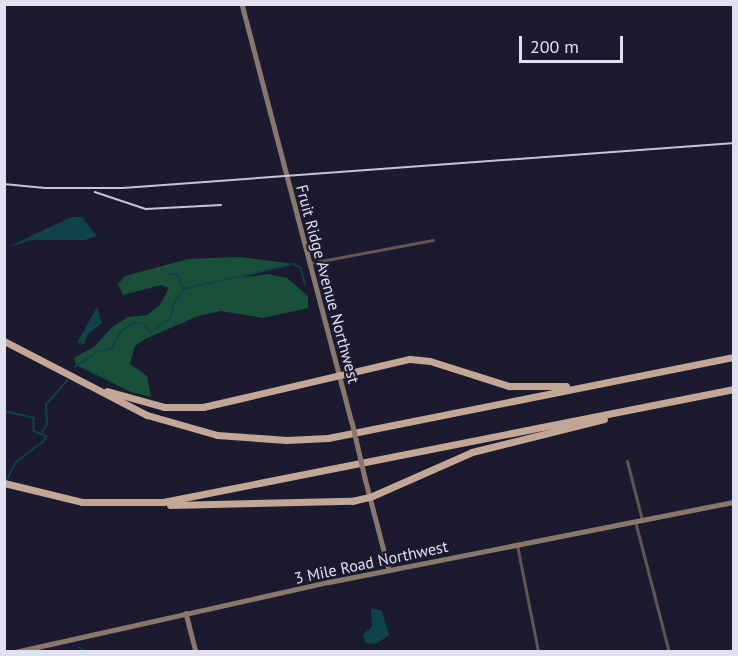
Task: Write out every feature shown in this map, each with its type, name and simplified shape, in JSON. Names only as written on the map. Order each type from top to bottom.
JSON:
[{"type":"highway","points":[[4,341],[147,415],[182,427],[218,435],[286,440],[328,438],[734,357]]},
{"type":"highway","points":[[76,379],[140,402],[182,408],[225,404],[339,373],[410,358],[430,361],[492,383],[522,388],[632,377]]},
{"type":"highway","points":[[120,504],[190,497],[734,389]]},
{"type":"highway","points":[[4,483],[65,500],[120,504],[330,503],[370,497],[477,450],[719,392]]},
{"type":"main road","name":"Fruit Ridge Avenue Northwest","points":[[242,4],[389,570]]},
{"type":"main road","name":"3 Mile Road Northwest","points":[[15,651],[389,570],[734,501]]},
{"type":"main road","points":[[186,613],[196,651]]},
{"type":"street","points":[[310,263],[433,240]]},
{"type":"street","points":[[627,461],[642,520]]},
{"type":"street","points":[[635,521],[669,651]]},
{"type":"street","points":[[517,545],[538,651]]},
{"type":"shaded area","points":[[71,217],[82,217],[97,236],[85,240],[32,240],[8,247]]},
{"type":"shaded area","points":[[240,257],[294,264],[239,278],[268,274],[287,278],[308,296],[308,308],[263,318],[221,311],[198,316],[145,339],[135,346],[130,364],[147,376],[151,397],[131,392],[76,365],[74,358],[95,346],[111,328],[128,317],[147,315],[160,305],[169,288],[161,285],[123,295],[118,284],[125,276],[188,259]]},
{"type":"shaded area","points":[[97,307],[102,323],[89,333],[84,344],[77,343]]},
{"type":"shaded area","points":[[371,608],[382,611],[389,635],[376,644],[366,643],[363,634],[372,627]]},
{"type":"waterway","points":[[184,289],[294,264],[301,268],[305,283]]},
{"type":"waterway","points":[[75,367],[99,351],[111,349],[120,332],[134,323],[142,323],[151,332],[171,318],[173,305],[184,289],[177,275],[170,274]]},
{"type":"waterway","points":[[42,432],[47,424],[46,405],[67,381]]},
{"type":"waterway","points":[[4,411],[34,418],[34,431],[41,434]]},
{"type":"waterway","points":[[7,479],[16,462],[43,442],[46,437],[42,434]]},
{"type":"waterway","points":[[79,647],[86,652]]},
{"type":"railway","points":[[4,184],[45,188],[123,188],[734,143]]},
{"type":"railway","points":[[95,192],[146,209],[221,205]]}]
